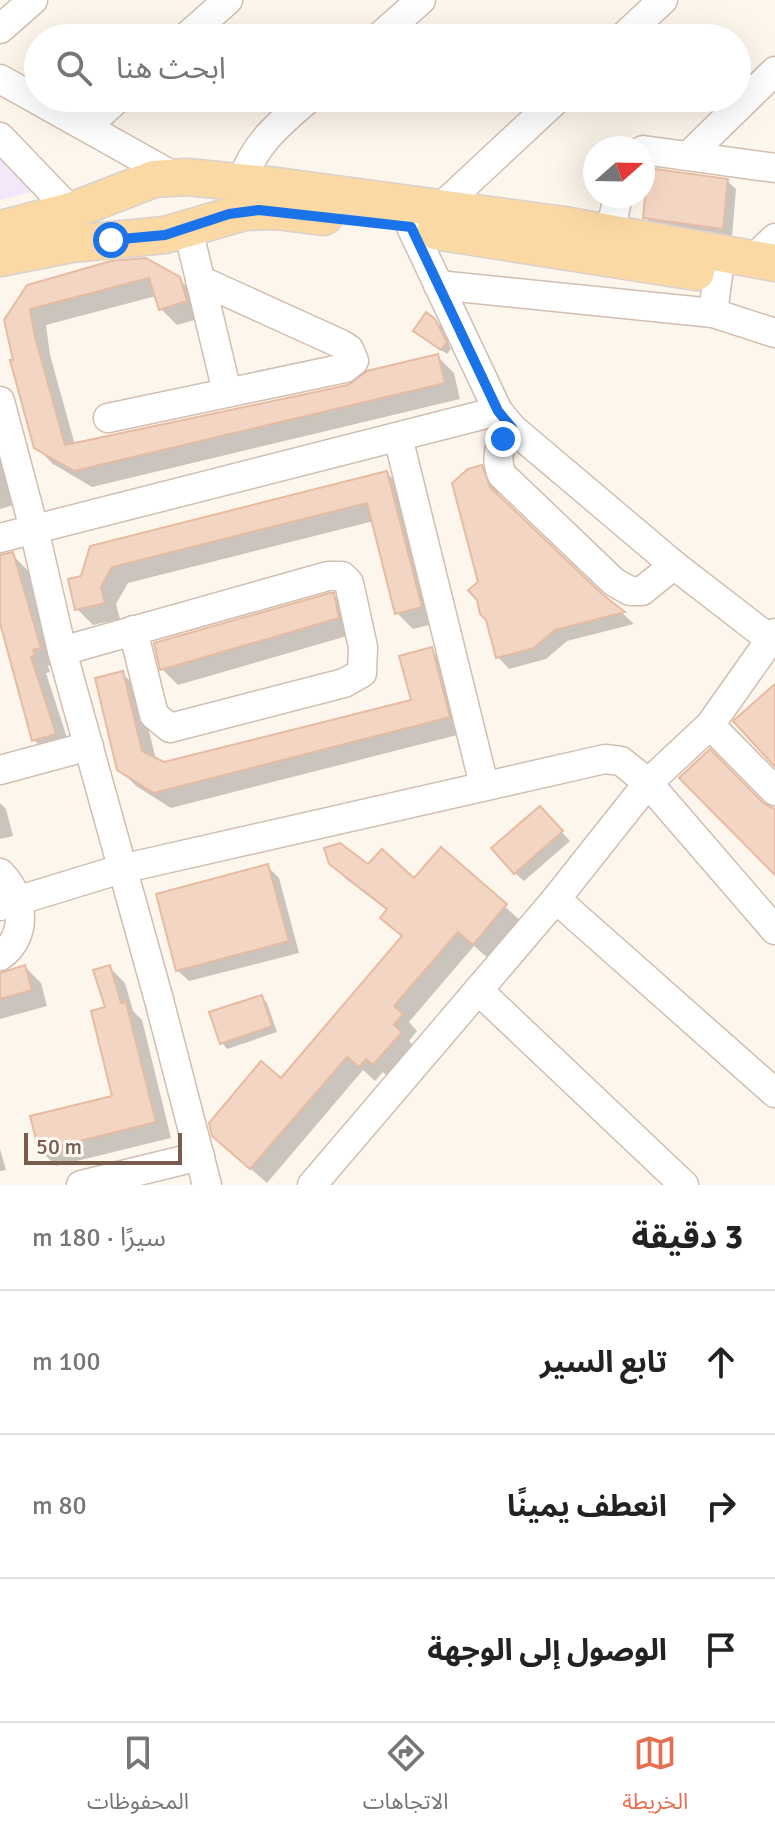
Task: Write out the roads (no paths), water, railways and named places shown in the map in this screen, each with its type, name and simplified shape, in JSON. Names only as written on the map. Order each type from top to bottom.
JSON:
[{"type":"main road","points":[[175,177],[185,196],[188,229]]},
{"type":"main road","points":[[0,229],[71,211],[154,179],[175,177],[241,182],[276,198],[411,227],[753,262]]},
{"type":"main road","points":[[132,187],[130,212],[142,238]]},
{"type":"main road","points":[[0,258],[71,244],[142,238],[188,229],[276,198],[440,208],[610,233],[753,262]]},
{"type":"street","points":[[0,29],[33,0]]},
{"type":"street","points":[[201,24],[228,0]]},
{"type":"street","points":[[637,24],[663,0]]},
{"type":"street","points":[[392,24],[412,3]]},
{"type":"street","points":[[751,94],[775,71]]},
{"type":"street","points":[[0,79],[24,92]]},
{"type":"street","points":[[61,112],[175,177]]},
{"type":"street","points":[[87,126],[102,112]]},
{"type":"street","points":[[241,182],[257,148],[293,112]]},
{"type":"street","points":[[440,208],[543,112]]},
{"type":"street","points":[[689,155],[733,112]]},
{"type":"street","points":[[0,137],[71,211]]},
{"type":"street","points":[[655,151],[775,168]]},
{"type":"street","points":[[610,233],[615,208]]},
{"type":"street","points":[[312,1185],[556,899],[648,783],[710,725],[774,639],[674,565],[505,420],[411,227]]},
{"type":"street","points":[[188,229],[227,392]]},
{"type":"street","points":[[713,313],[753,262]]},
{"type":"street","points":[[108,418],[345,368],[354,361],[349,349],[341,344],[200,280]]},
{"type":"street","points":[[438,285],[713,313],[775,333]]},
{"type":"street","points":[[0,401],[62,651],[207,1185]]},
{"type":"street","points":[[0,538],[398,437],[505,420]]},
{"type":"street","points":[[505,420],[497,463],[502,475],[614,582],[630,591],[642,591],[674,565]]},
{"type":"street","points":[[398,437],[484,785]]},
{"type":"street","points":[[62,651],[133,630],[328,576],[342,576],[349,583],[363,647],[362,673],[344,683],[170,728],[154,715],[133,630]]},
{"type":"street","points":[[710,725],[775,791]]},
{"type":"street","points":[[1,765],[89,746]]},
{"type":"street","points":[[10,904],[121,869],[605,759],[621,761],[648,783],[775,930]]},
{"type":"street","points":[[0,873],[12,885],[10,904],[18,938],[0,956]]},
{"type":"street","points":[[556,899],[775,1093]]},
{"type":"street","points":[[478,990],[684,1185]]},
{"type":"street","points":[[81,1185],[200,1156]]}]
